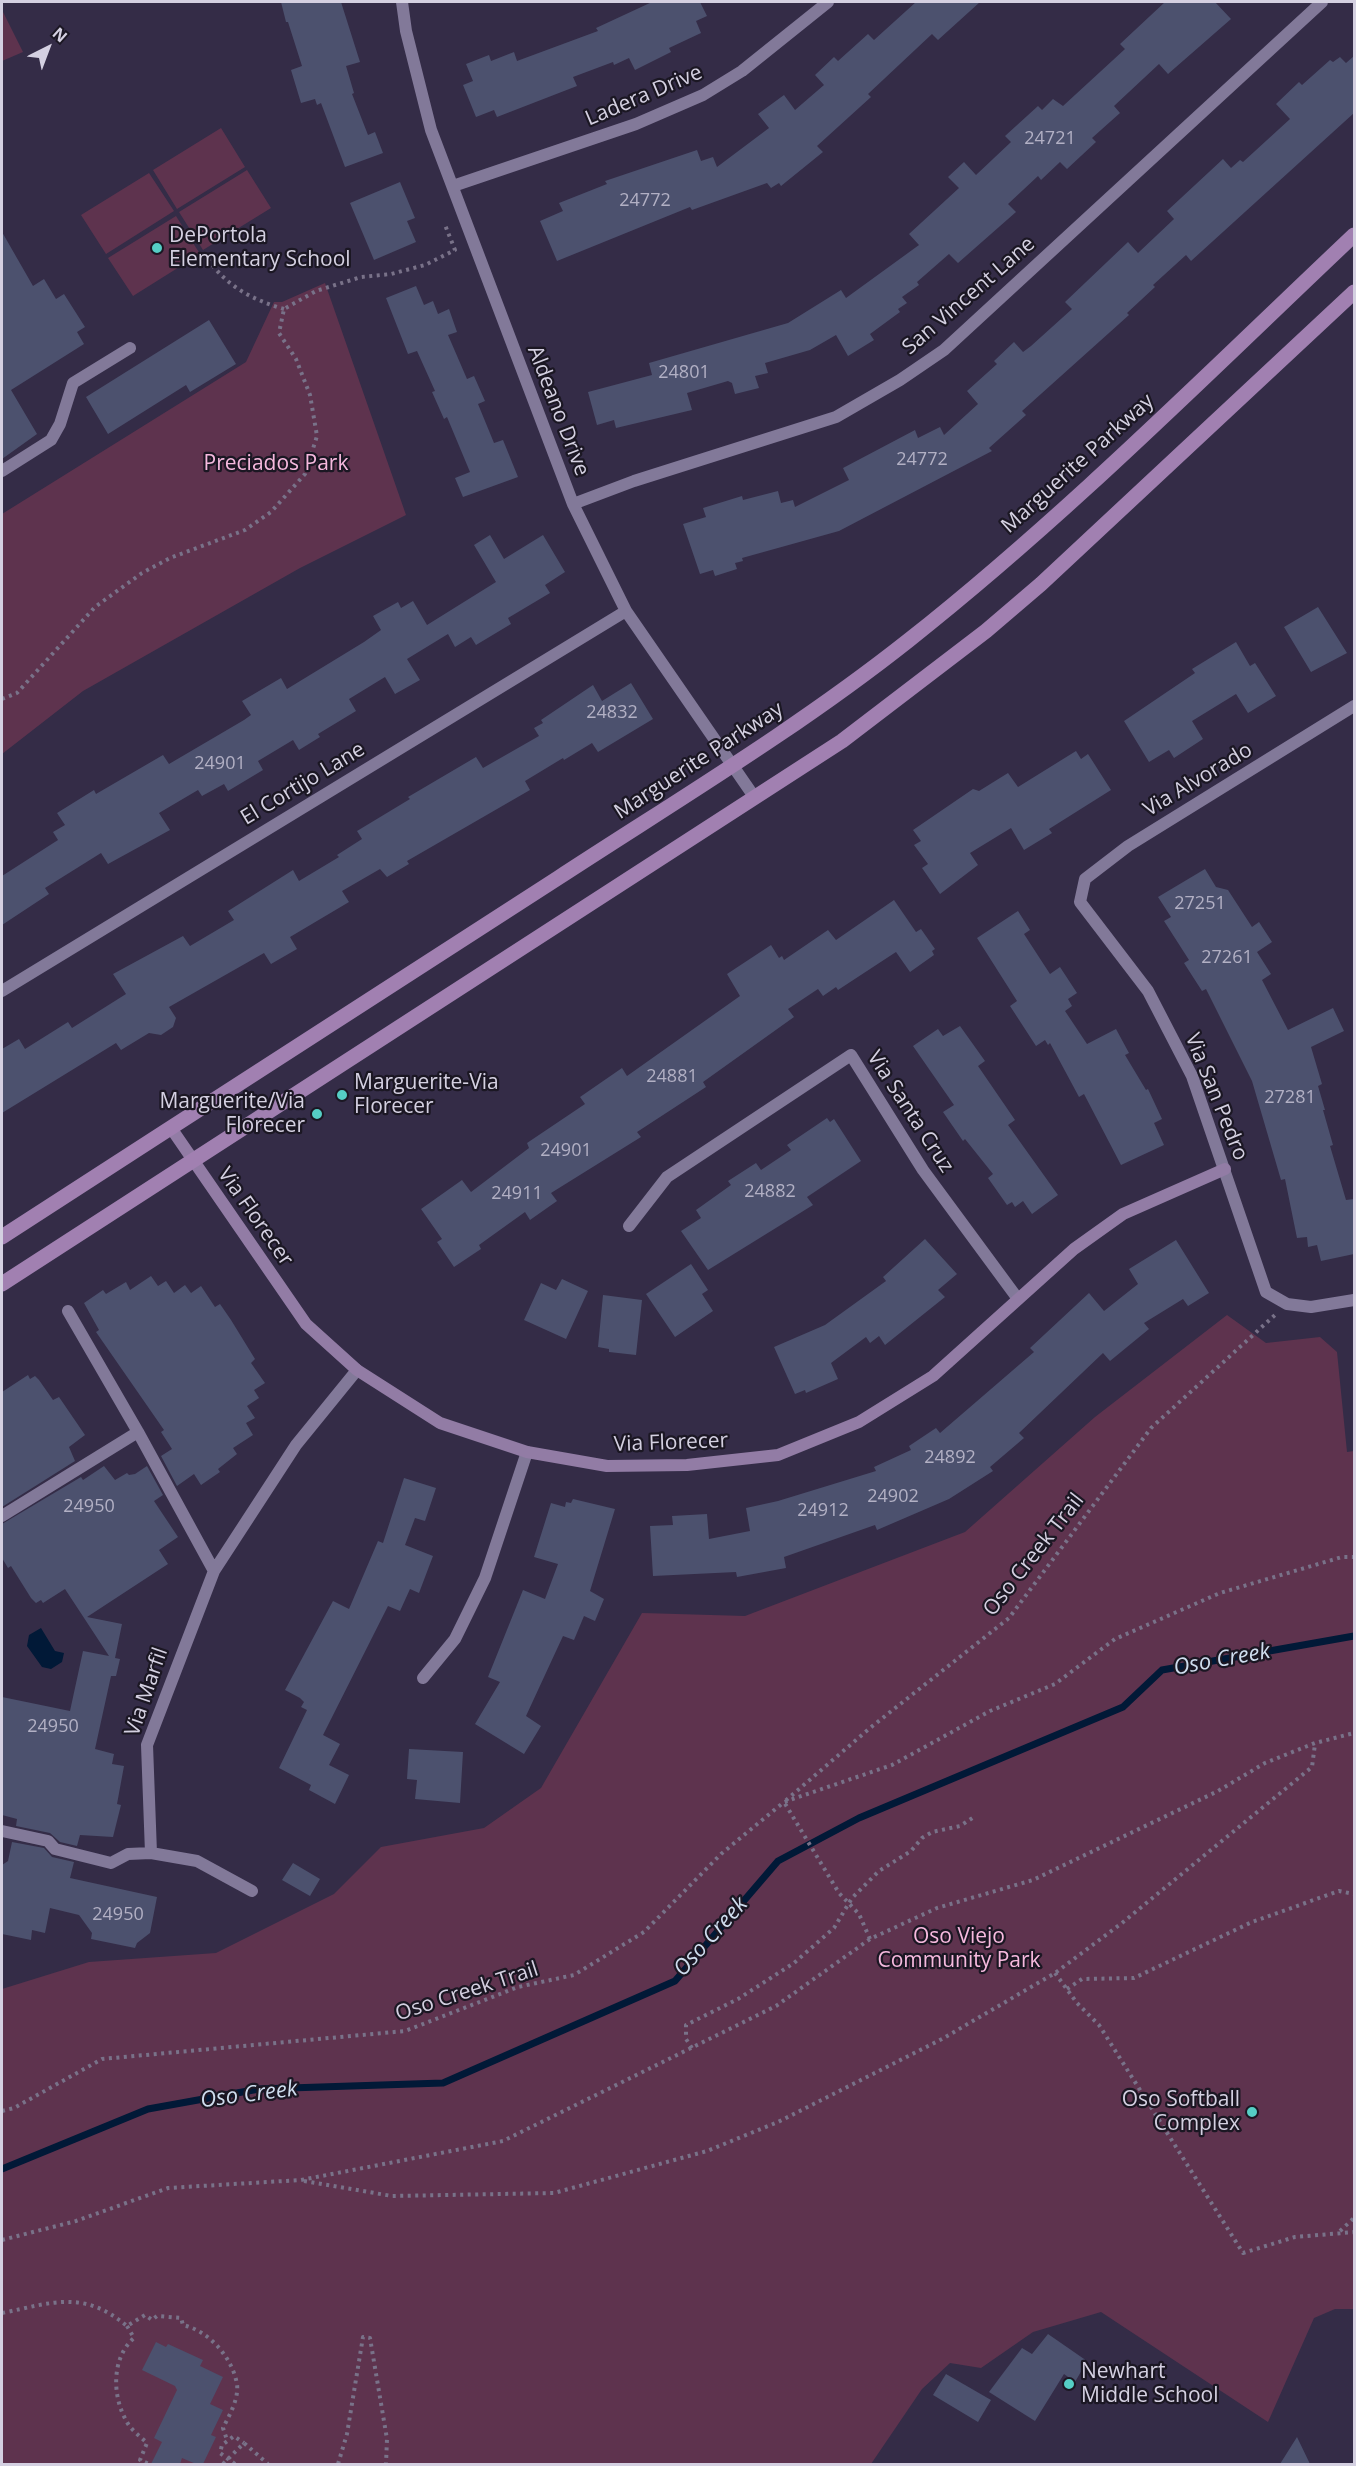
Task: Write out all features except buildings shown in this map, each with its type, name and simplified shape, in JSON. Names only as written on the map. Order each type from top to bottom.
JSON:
[{"type":"main road","name":"Marguerite Parkway","points":[[2,1237],[817,708],[907,642],[986,577],[1141,436],[1354,235]]},
{"type":"main road","points":[[2,1284],[842,741],[986,631],[1041,584],[1354,292]]},
{"type":"street","name":"Aldeano Drive","points":[[402,2],[406,31],[431,130],[573,504],[626,611],[730,765],[755,798]]},
{"type":"street","name":"Ladera Drive","points":[[453,186],[636,124],[703,95],[742,71],[828,2]]},
{"type":"street","name":"San Vincent Lane","points":[[573,504],[634,481],[836,417],[900,380],[944,350],[1322,2]]},
{"type":"street","points":[[2,471],[51,440],[60,424],[73,383],[130,348]]},
{"type":"street","name":"El Cortijo Lane","points":[[2,991],[626,611]]},
{"type":"street","name":"Via Alvorado","points":[[1080,902],[1085,879],[1128,846],[1354,706]]},
{"type":"street","name":"Via San Pedro","points":[[1080,902],[1148,991],[1192,1076],[1266,1292],[1287,1304]]},
{"type":"street","name":"Via Santa Cruz","points":[[630,1226],[667,1177],[851,1055],[923,1170],[1018,1299]]},
{"type":"street","name":"Via Florecer","points":[[171,1128],[306,1324],[357,1370],[440,1423],[527,1452],[607,1466],[687,1465],[778,1455],[859,1422],[933,1376],[1074,1249],[1123,1214],[1225,1169]]},
{"type":"street","points":[[1287,1304],[1311,1307],[1354,1300]]},
{"type":"street","points":[[68,1311],[214,1571]]},
{"type":"street","name":"Via Marfil","points":[[151,1853],[147,1744],[214,1571],[296,1445],[357,1370]]},
{"type":"street","points":[[2,1516],[138,1432]]},
{"type":"street","points":[[423,1678],[455,1639],[485,1578],[527,1452]]},
{"type":"street","points":[[2,1831],[48,1841],[55,1849],[111,1863],[128,1854],[151,1853],[196,1861],[252,1891]]},
{"type":"path","points":[[208,259],[216,272],[232,285],[258,302],[284,309],[316,291],[361,277],[391,274],[424,265],[455,250],[445,225]]},
{"type":"path","points":[[2,699],[17,693],[95,607],[142,573],[170,558],[245,530],[271,512],[305,474],[317,436],[310,395],[296,359],[279,333],[284,309]]},
{"type":"path","name":"Oso Creek Trail","points":[[2,2111],[15,2108],[102,2059],[405,2031],[519,1987],[574,1975],[644,1932],[721,1854],[870,1728],[1009,1618],[1151,1428],[1287,1304]]},
{"type":"path","name":"Oso Creek Trail","points":[[784,1802],[892,1765],[990,1711],[1055,1684],[1115,1639],[1220,1593],[1342,1557],[1354,1557]]},
{"type":"path","points":[[2,2240],[76,2221],[168,2188],[302,2180],[503,2141],[776,2006],[870,1939],[937,1908],[1033,1880],[1218,1791],[1265,1763],[1315,1743],[1354,1733]]},
{"type":"path","points":[[302,2180],[392,2196],[554,2193],[707,2151],[778,2122],[942,2039],[1055,1973],[1122,1923],[1312,1767],[1315,1743]]},
{"type":"path","points":[[784,1802],[823,1868],[859,1914],[870,1939]]},
{"type":"path","points":[[692,2049],[686,2039],[686,2025],[738,1999],[794,1963],[834,1928],[849,1904],[879,1871],[911,1851],[922,1838],[932,1832],[960,1826],[974,1817]]},
{"type":"path","points":[[1066,1989],[1082,1979],[1134,1978],[1252,1922],[1340,1891],[1354,1894]]},
{"type":"path","points":[[1055,1973],[1066,1989],[1099,2025],[1243,2253],[1295,2236],[1340,2231],[1354,2232]]},
{"type":"path","points":[[1340,2231],[1354,2218]]},
{"type":"path","points":[[2,2313],[74,2300],[100,2308],[127,2326],[134,2338],[125,2346],[117,2361],[121,2408],[128,2424],[147,2443],[140,2460],[149,2464]]},
{"type":"path","points":[[127,2326],[146,2315],[152,2320],[157,2316],[181,2318],[183,2325],[198,2329],[220,2348],[237,2385],[235,2399],[223,2428],[227,2440]]},
{"type":"path","points":[[338,2464],[347,2434],[363,2337],[370,2338],[378,2373],[379,2399],[387,2439],[386,2464]]},
{"type":"path","points":[[235,2464],[220,2453],[227,2440],[234,2436],[268,2464]]},
{"type":"path","points":[[223,2464],[244,2443]]},
{"type":"green space","points":[[2,10],[23,52],[2,61]]},
{"type":"green space","points":[[221,128],[245,167],[177,209],[153,170]]},
{"type":"green space","points":[[247,170],[271,208],[203,250],[179,212]]},
{"type":"green space","points":[[149,173],[174,211],[106,254],[81,215]]},
{"type":"green space","points":[[176,216],[200,254],[133,296],[108,258]]},
{"type":"green space","name":"Preciados Park","points":[[325,283],[406,515],[300,568],[83,691],[2,754],[2,514],[246,362],[274,302],[282,302]]},
{"type":"green space","name":"Oso Viejo Community Park","points":[[1227,1315],[1266,1343],[1320,1337],[1337,1352],[1347,1452],[1354,1451],[1354,2309],[1335,2309],[1314,2318],[1268,2422],[1101,2312],[1033,2332],[981,2368],[950,2363],[922,2389],[871,2464],[2,2464],[2,1989],[89,1962],[216,1953],[334,1894],[381,1847],[484,1828],[541,1788],[642,1613],[745,1616],[965,1532],[1095,1417]]},
{"type":"water","points":[[41,1628],[55,1651],[64,1653],[62,1662],[51,1669],[42,1667],[27,1646],[29,1635]]},
{"type":"waterway","name":"Oso Creek","points":[[2,2169],[148,2109],[259,2089],[443,2083],[675,1981],[778,1861],[859,1818],[1123,1707],[1162,1670],[1354,1636]]},
{"type":"place","name":"DePortola Elementary School","points":[[157,248]]},
{"type":"place","name":"Marguerite-Via Florecer","points":[[342,1095]]},
{"type":"place","name":"Marguerite/Via Florecer","points":[[317,1114]]},
{"type":"place","name":"Oso Softball Complex","points":[[1252,2112]]},
{"type":"place","name":"Newhart Middle School","points":[[1069,2384]]}]
